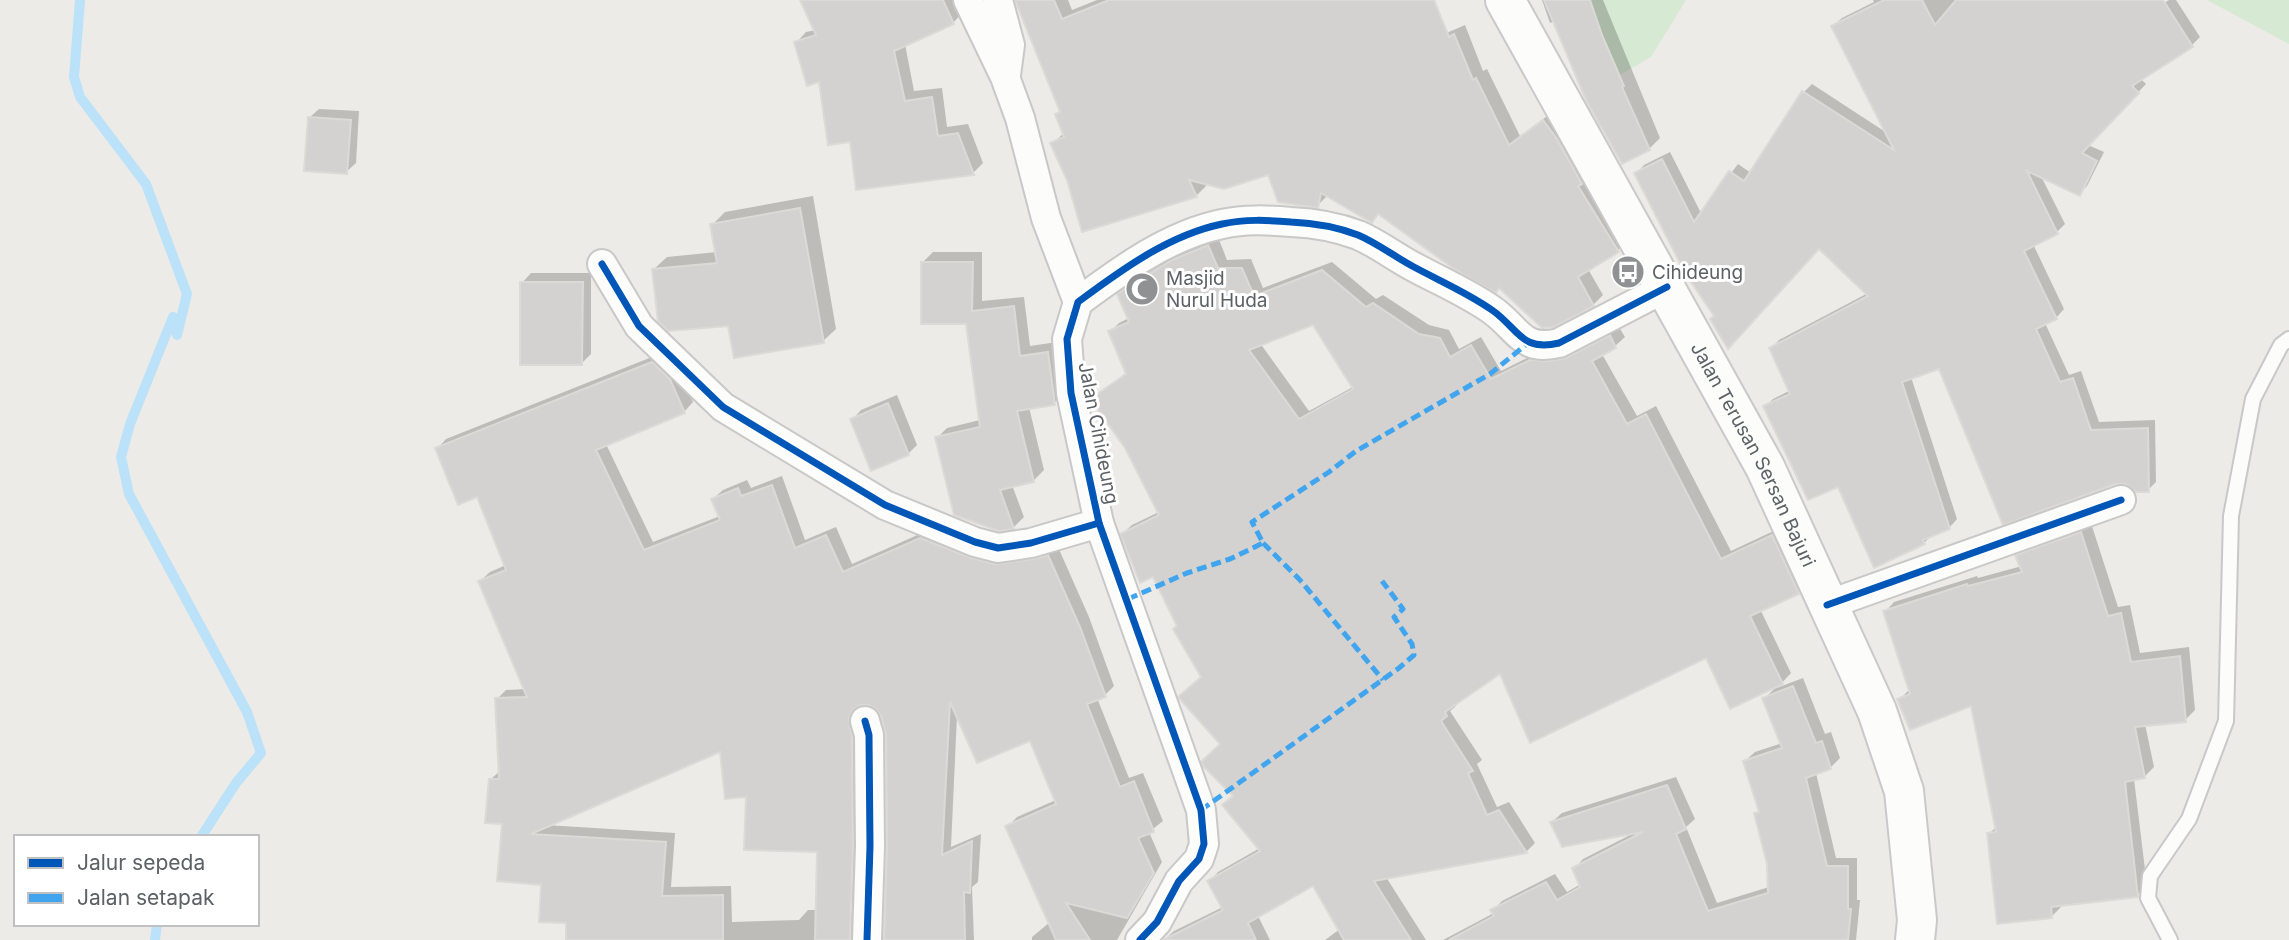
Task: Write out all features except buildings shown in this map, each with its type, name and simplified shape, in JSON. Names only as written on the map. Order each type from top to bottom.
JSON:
[{"type":"main road","name":"Jalan Terusan Sersan Bajuri","points":[[1505,0],[1766,467],[1877,711],[1904,791],[1917,920],[1915,940]]},
{"type":"street","points":[[968,0],[1006,77],[1020,118],[1046,218],[1078,302],[1150,253],[1182,238],[1221,224],[1259,220],[1311,223],[1359,235],[1413,267],[1460,289],[1494,312],[1528,343],[1544,346],[1559,343],[1667,287]]},
{"type":"street","points":[[998,0],[1010,45],[1006,77]]},
{"type":"street","points":[[602,264],[639,326],[723,407],[885,505],[975,542],[998,548],[1031,543],[1099,523]]},
{"type":"street","name":"Jalan Cihideung","points":[[1078,302],[1067,339],[1071,393],[1099,523],[1201,810],[1204,844],[1199,859],[1179,881],[1157,922],[1140,940]]},
{"type":"street","points":[[1827,605],[2121,500]]},
{"type":"street","points":[[865,720],[869,735],[870,805],[867,940]]},
{"type":"lane","points":[[2170,940],[2148,898],[2150,876],[2189,819],[2226,721],[2231,516],[2253,399],[2281,345],[2289,339]]},
{"type":"green space","points":[[1559,0],[1686,0],[1651,57],[1585,95]]},
{"type":"green space","points":[[2207,0],[2289,0],[2289,44]]},
{"type":"waterway","points":[[80,0],[74,77],[80,97],[146,184],[187,294],[177,335],[173,317],[130,424],[121,457],[129,494],[247,712],[261,753],[236,783],[202,835]]},
{"type":"waterway","points":[[155,940],[157,926]]},
{"type":"marked path","points":[[1128,599],[1187,573],[1230,559],[1263,543],[1252,522],[1329,472],[1356,451],[1490,374],[1528,343]]},
{"type":"marked path","points":[[1263,543],[1300,580],[1383,680]]},
{"type":"marked path","points":[[1201,810],[1414,655],[1412,644],[1394,617],[1403,609],[1382,581]]},
{"type":"cycle path","points":[[1140,940],[1157,922],[1179,881],[1199,859],[1204,844],[1201,810],[1099,523],[1071,393],[1067,339],[1078,302],[1128,266],[1183,236],[1222,224],[1256,220],[1316,224],[1358,235],[1483,304],[1521,337],[1536,344],[1559,343],[1667,287]]},
{"type":"cycle path","points":[[602,264],[639,326],[723,407],[885,505],[975,542],[998,548],[1031,543],[1099,523]]},
{"type":"cycle path","points":[[1827,605],[2121,500]]},
{"type":"cycle path","points":[[865,721],[869,735],[867,940]]},
{"type":"place","name":"Cihideung","points":[[1628,272]]},
{"type":"place","name":"Masjid Nurul Huda","points":[[1142,289]]}]
